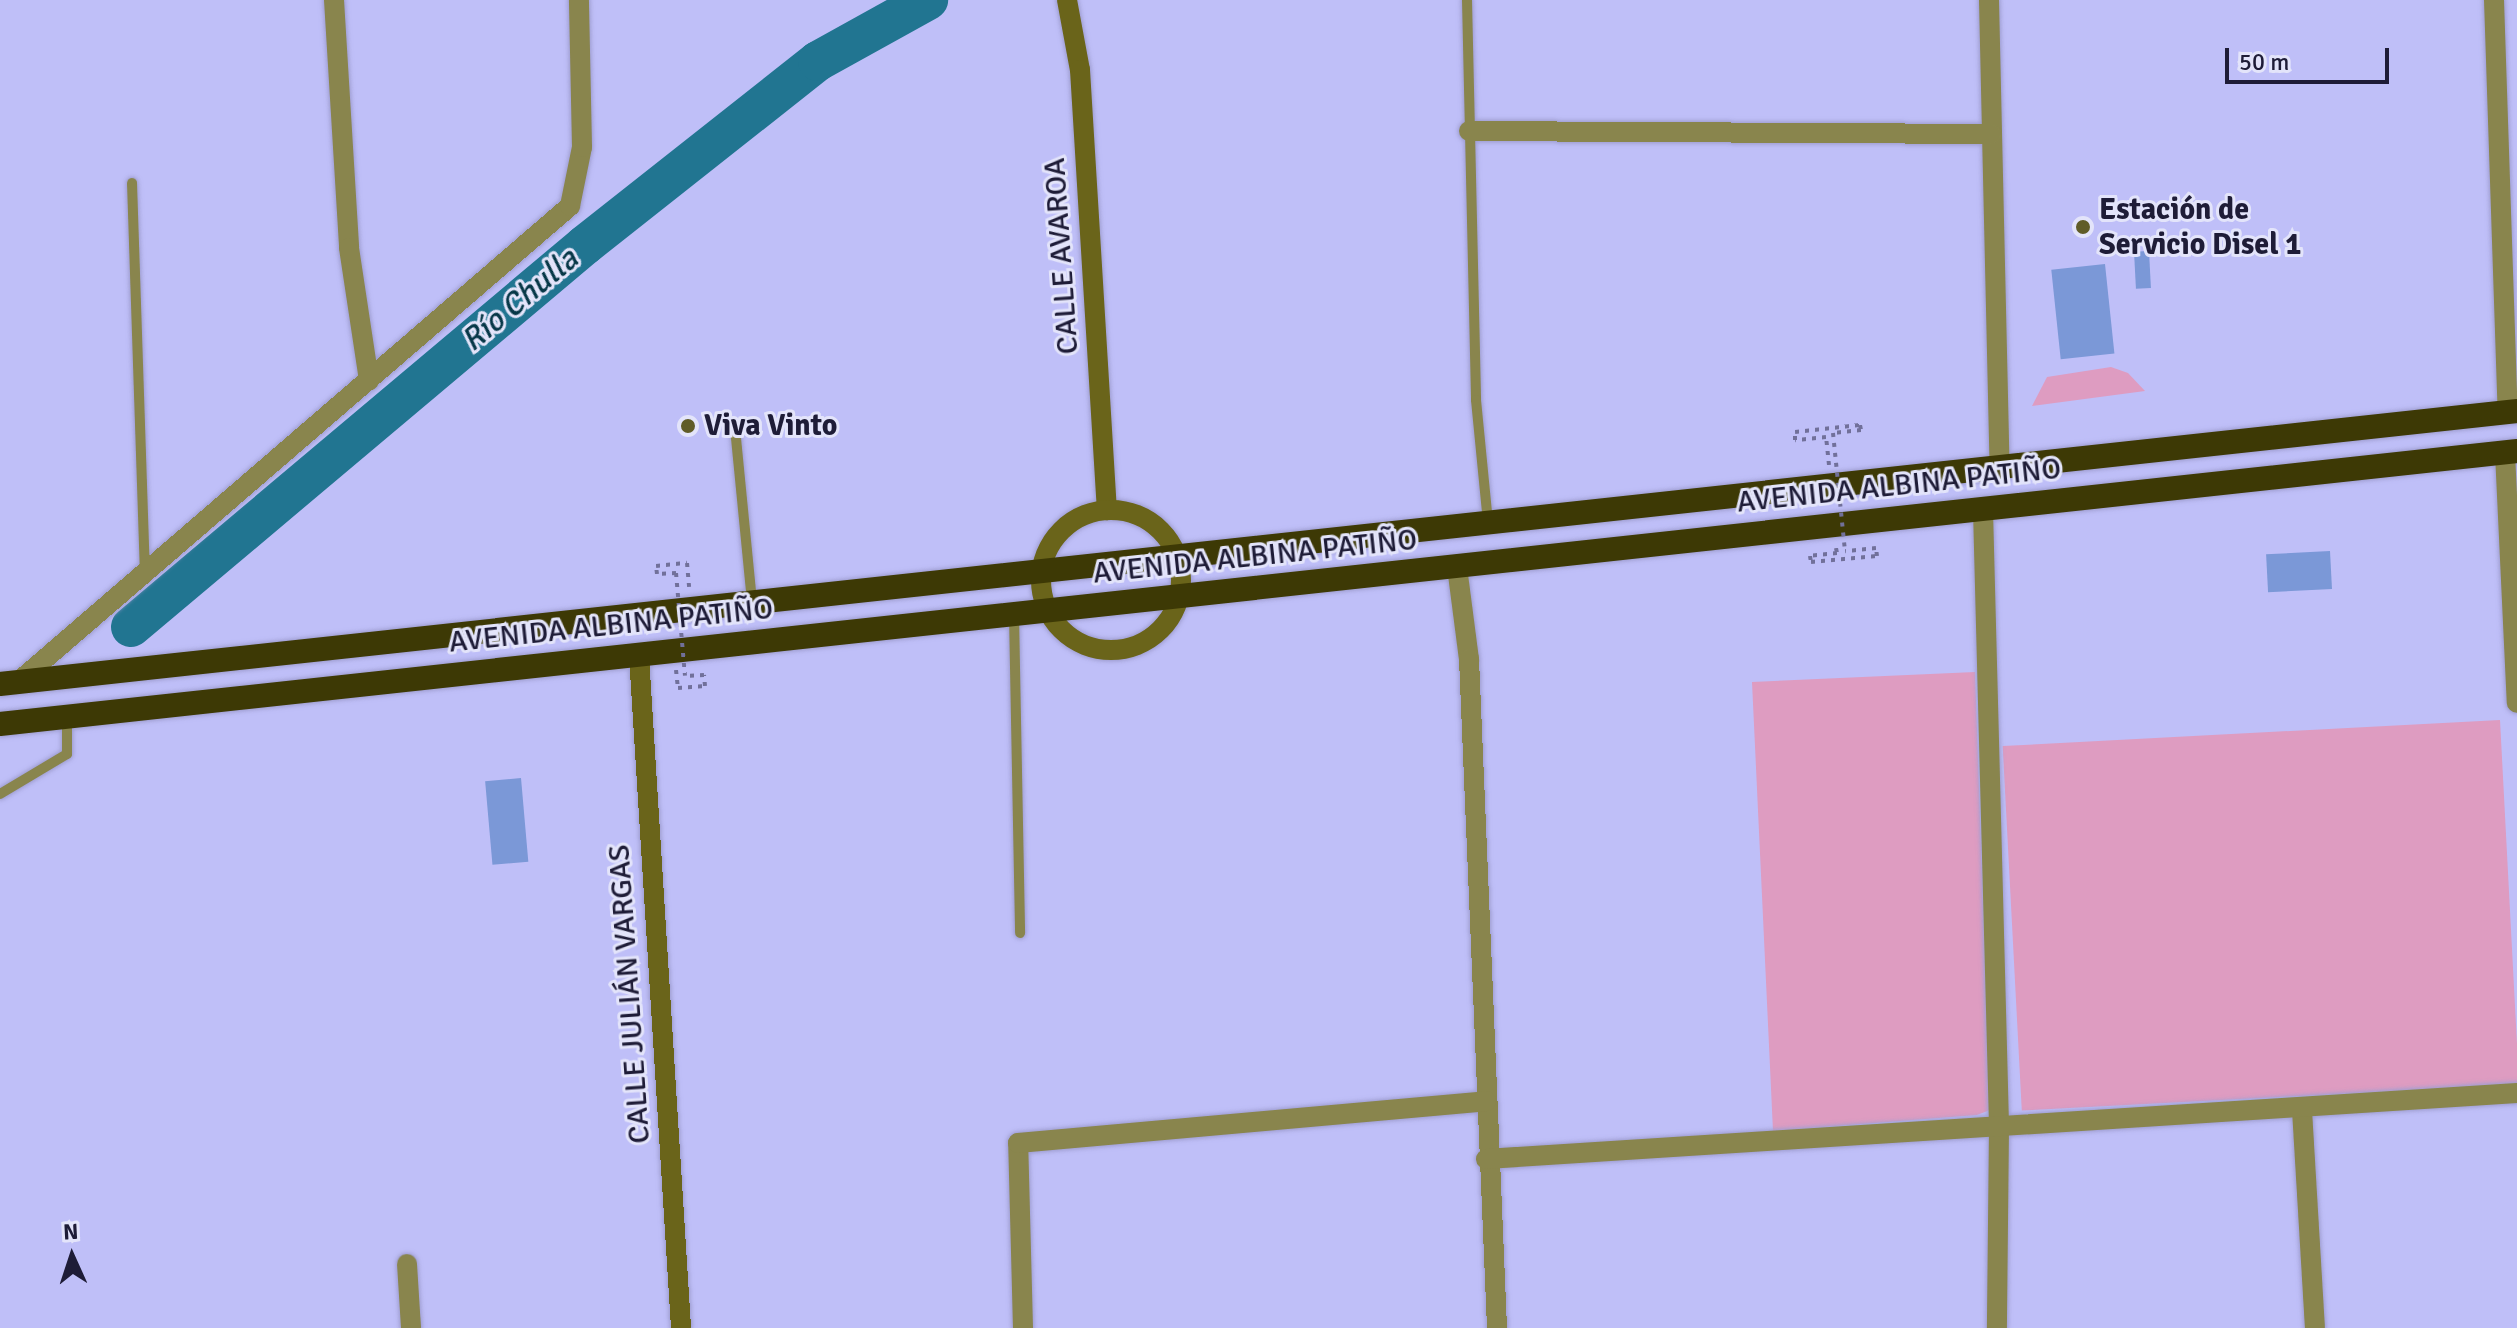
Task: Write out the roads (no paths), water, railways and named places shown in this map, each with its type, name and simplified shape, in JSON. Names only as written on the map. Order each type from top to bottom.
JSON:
[{"type":"highway","name":"AVENIDA ALBINA PATIÑO","points":[[9,683],[2512,411]]},
{"type":"highway","name":"AVENIDA ALBINA PATIÑO","points":[[0,724],[2511,452]]},
{"type":"main road","name":"CALLE AVAROA","points":[[1067,0],[1080,70],[1107,510]]},
{"type":"main road","points":[[1107,510],[1149,522],[1175,557],[1177,598],[1168,623],[1130,649],[1085,645],[1048,612],[1041,571],[1056,535],[1088,513],[1107,510]]},
{"type":"main road","name":"CALLE JULIÁN VARGAS","points":[[639,656],[681,1328]]},
{"type":"street","points":[[334,0],[349,248],[369,380]]},
{"type":"street","points":[[9,683],[145,573],[570,206],[582,147],[579,0]]},
{"type":"street","points":[[1989,0],[2000,467]]},
{"type":"street","points":[[2494,0],[2512,411]]},
{"type":"street","points":[[1469,131],[1991,134]]},
{"type":"street","points":[[2511,452],[2517,703]]},
{"type":"street","points":[[1983,510],[1999,1127],[1997,1328]]},
{"type":"street","points":[[1457,567],[1469,659],[1486,1159],[1497,1328]]},
{"type":"street","points":[[1486,1159],[2302,1110],[2517,1093]]},
{"type":"street","points":[[1023,1328],[1018,1143],[1486,1101]]},
{"type":"street","points":[[2302,1110],[2315,1328]]},
{"type":"street","points":[[407,1264],[411,1328]]},
{"type":"lane","points":[[1467,0],[1476,400],[1488,522]]},
{"type":"lane","points":[[132,183],[145,573]]},
{"type":"lane","points":[[735,428],[752,602]]},
{"type":"lane","points":[[1014,615],[1020,933]]},
{"type":"lane","points":[[0,794],[67,754],[67,717]]},
{"type":"waterway","name":"Río Chulla","points":[[131,627],[585,245],[818,61],[928,0]]},
{"type":"place","name":"Estación de Servicio Disel 1","points":[[2083,227]]},
{"type":"place","name":"Viva Vinto","points":[[688,426]]}]
